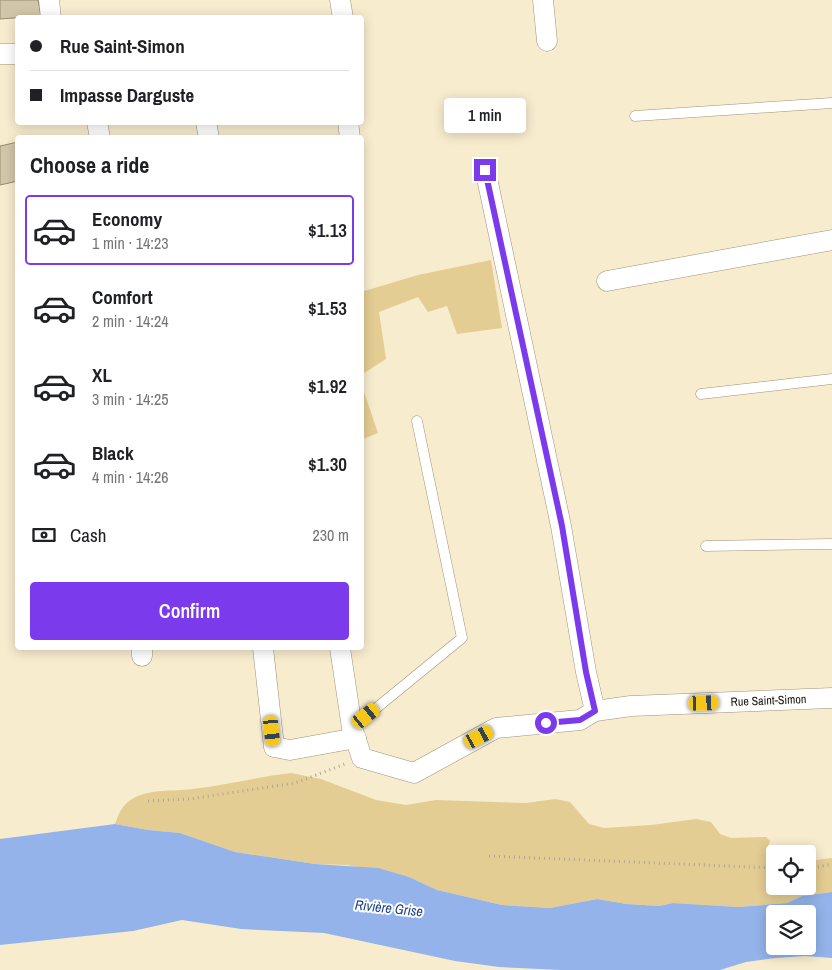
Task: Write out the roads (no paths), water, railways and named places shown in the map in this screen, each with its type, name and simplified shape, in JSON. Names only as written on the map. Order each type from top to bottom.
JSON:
[{"type":"street","points":[[48,0],[50,15]]},
{"type":"street","points":[[340,0],[342,15]]},
{"type":"street","points":[[543,0],[547,41]]},
{"type":"street","points":[[0,54],[15,54]]},
{"type":"street","points":[[485,170],[562,526],[586,672],[595,711]]},
{"type":"street","points":[[607,281],[832,240]]},
{"type":"street","points":[[263,650],[274,748],[290,750],[354,733],[340,650]]},
{"type":"street","name":"Rue Saint-Simon","points":[[354,733],[362,758],[414,773],[496,728],[580,720],[595,711],[631,706],[832,698]]},
{"type":"lane","points":[[635,116],[832,103]]},
{"type":"lane","points":[[701,394],[832,379]]},
{"type":"lane","points":[[354,733],[462,638],[417,421]]},
{"type":"lane","points":[[706,546],[832,544]]},
{"type":"water","name":"Rivière Grise","points":[[115,824],[180,833],[235,852],[315,864],[378,868],[409,877],[437,890],[502,905],[550,908],[597,899],[627,904],[659,906],[673,903],[738,907],[787,903],[802,896],[832,892],[832,958],[805,956],[776,958],[746,962],[720,970],[561,970],[499,967],[455,961],[324,933],[241,929],[182,920],[133,931],[0,945],[0,839]]}]
